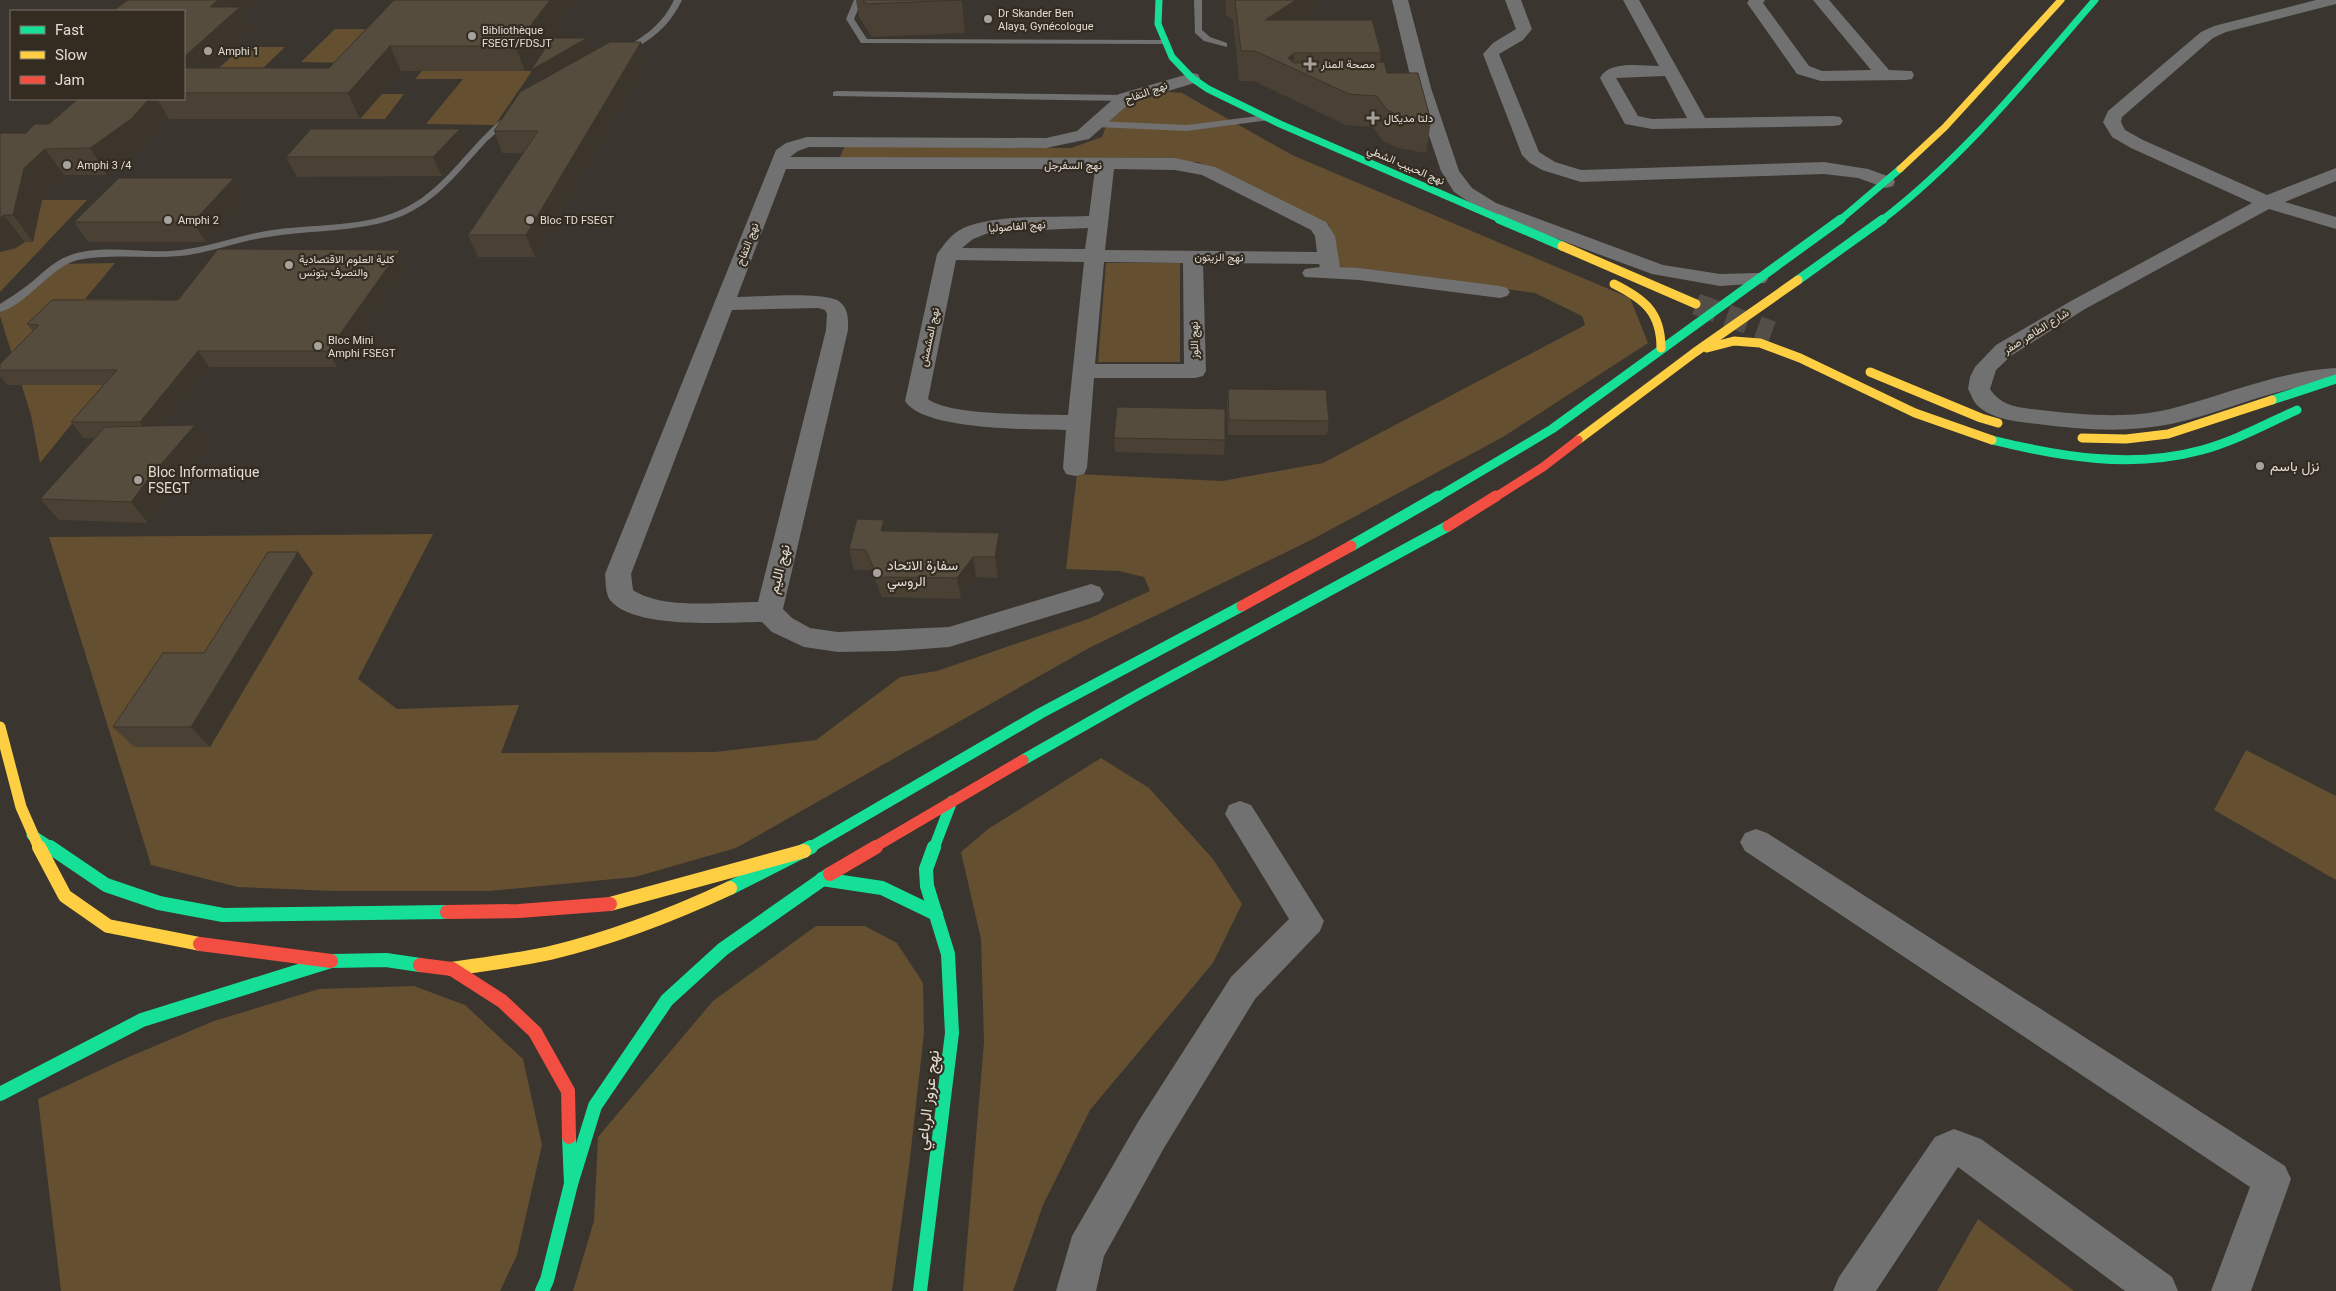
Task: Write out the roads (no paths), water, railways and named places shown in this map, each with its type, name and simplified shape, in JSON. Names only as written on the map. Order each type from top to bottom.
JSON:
[{"type":"main road","name":"نهج الحبيب الشطي","points":[[1159,0],[1158,24],[1164,42],[1172,57],[1192,78],[1208,89],[1266,118],[1696,304]]},
{"type":"main road","points":[[0,727],[21,807],[32,835],[65,896],[108,926],[181,942],[331,961],[386,960],[452,969],[549,953],[617,935],[684,910],[804,851],[1033,718],[1287,582],[1435,500],[1552,429],[1661,348],[1844,217],[1886,182],[1946,127],[2056,2]]},
{"type":"main road","points":[[542,1291],[547,1280],[570,1184],[595,1106],[667,1000],[723,950],[822,879],[952,801],[1139,694],[1468,516],[1560,454],[1694,353],[1868,231],[1936,174],[1990,120],[2084,13],[2100,2]]},
{"type":"main road","points":[[1280,124],[1291,141]]},
{"type":"main road","points":[[1605,280],[1643,300],[1657,315],[1663,336],[1661,348]]},
{"type":"main road","points":[[1694,353],[1723,343],[1747,341],[1760,344],[1950,427],[2024,448],[2094,458],[2159,458],[2188,454],[2228,441],[2301,408],[2218,432]]},
{"type":"main road","points":[[1863,369],[1981,418],[2011,427]]},
{"type":"main road","points":[[2103,440],[2168,434],[2336,377]]},
{"type":"main road","points":[[2073,438],[2139,444],[2186,441]]},
{"type":"main road","name":"نهج عزوز الرباعي","points":[[920,1291],[952,1033],[948,954],[927,886],[926,869],[952,801]]},
{"type":"main road","points":[[32,835],[106,885],[160,903],[223,915],[519,911],[613,904],[804,851]]},
{"type":"main road","points":[[822,879],[882,888],[936,914]]},
{"type":"main road","points":[[0,1094],[142,1020],[331,961]]},
{"type":"main road","points":[[452,969],[502,1001],[535,1032],[568,1091],[570,1184]]},
{"type":"street","points":[[1400,0],[1418,88],[1455,184],[1468,196],[1489,207],[1659,270],[1720,280],[1758,278]]},
{"type":"street","points":[[1514,0],[1524,30],[1521,34],[1494,47],[1491,54],[1531,155],[1539,162],[1563,172],[1581,176],[1824,168],[1861,173],[1886,182]]},
{"type":"street","points":[[1631,0],[1699,123]]},
{"type":"street","points":[[1757,0],[1755,3],[1802,70],[1821,76],[1906,75]]},
{"type":"street","points":[[1821,0],[1884,75]]},
{"type":"street","points":[[2335,0],[2214,32],[2114,114],[2112,122],[2118,133],[2137,144],[2267,202],[2336,224]]},
{"type":"street","points":[[1670,72],[1615,72],[1610,74],[1608,78],[1631,120],[1652,124],[1834,121]]},
{"type":"street","name":"نهج التفاح","points":[[769,612],[670,612],[637,606],[620,594],[617,584],[618,574],[782,154],[800,143],[1046,144],[1083,135],[1125,98],[1192,78]]},
{"type":"street","points":[[829,164],[838,142]]},
{"type":"street","name":"نهج السفرجل","points":[[778,163],[1175,164],[1208,171],[1319,226],[1325,236],[1330,266]]},
{"type":"street","points":[[1075,468],[1083,371],[1105,165]]},
{"type":"street","name":"شارع الطاهر صفر","points":[[2336,174],[2267,202],[2094,296],[2004,350],[1983,372],[1979,389],[1981,395],[1994,407],[2014,414],[2077,422],[2141,422],[2169,418],[2300,378],[2336,377]]},
{"type":"street","name":"نهج الفاصوليا","points":[[947,254],[961,236],[983,228],[1098,222]]},
{"type":"street","points":[[947,254],[1095,256]]},
{"type":"street","name":"نهج المشمش","points":[[947,254],[916,401],[918,405],[923,409],[945,414],[986,419],[1078,423]]},
{"type":"street","name":"نهج الزيتون","points":[[1095,256],[1193,266],[1330,266],[1500,292]]},
{"type":"street","name":"نهج اللوز","points":[[1083,371],[1194,371],[1193,266]]},
{"type":"street","name":"نهج الليم","points":[[723,304],[820,302],[832,306],[838,314],[837,330],[769,612],[782,625],[804,637],[838,642],[896,641],[949,637],[1091,594]]},
{"type":"street","points":[[1076,1291],[1086,1250],[1151,1135],[1243,988],[1308,921],[1240,814]]},
{"type":"street","points":[[1756,842],[2272,1180],[2231,1291]]},
{"type":"street","points":[[1853,1291],[1948,1150],[1954,1147],[1968,1152],[2158,1291]]},
{"type":"lane","points":[[618,55],[664,27],[669,21],[678,0]]},
{"type":"lane","points":[[858,0],[850,20],[864,41],[1164,42]]},
{"type":"lane","points":[[1198,0],[1198,31],[1207,39],[1224,46]]},
{"type":"lane","points":[[836,94],[1125,98]]},
{"type":"lane","points":[[0,309],[32,287],[58,265],[72,258],[182,253],[264,235],[363,225],[410,210],[433,194],[491,132],[523,110]]},
{"type":"lane","points":[[1096,124],[1187,128],[1266,118]]},
{"type":"tunnel","points":[[1696,304],[1772,332]]},
{"type":"place","name":"Dr Skander Ben Alaya, Gynécologue","points":[[988,19]]},
{"type":"place","name":"Bibliothèque FSEGT/FDSJT","points":[[472,36]]},
{"type":"place","name":"Amphi 1","points":[[208,51]]},
{"type":"place","name":"مصحة المنار","points":[[1310,64]]},
{"type":"place","name":"دلتا مديكال","points":[[1373,118]]},
{"type":"place","name":"Amphi 3 /4","points":[[67,165]]},
{"type":"place","name":"Amphi 2","points":[[168,220]]},
{"type":"place","name":"Bloc TD FSEGT","points":[[530,220]]},
{"type":"place","name":"كلية العلوم الاقتصادية والتصرف بتونس","points":[[289,265]]},
{"type":"place","name":"Bloc Mini Amphi FSEGT","points":[[318,346]]},
{"type":"place","name":"نزل باسم","points":[[2260,466]]},
{"type":"place","name":"Bloc Informatique FSEGT","points":[[138,480]]},
{"type":"place","name":"سفارة الاتحاد الروسي","points":[[877,573]]}]
